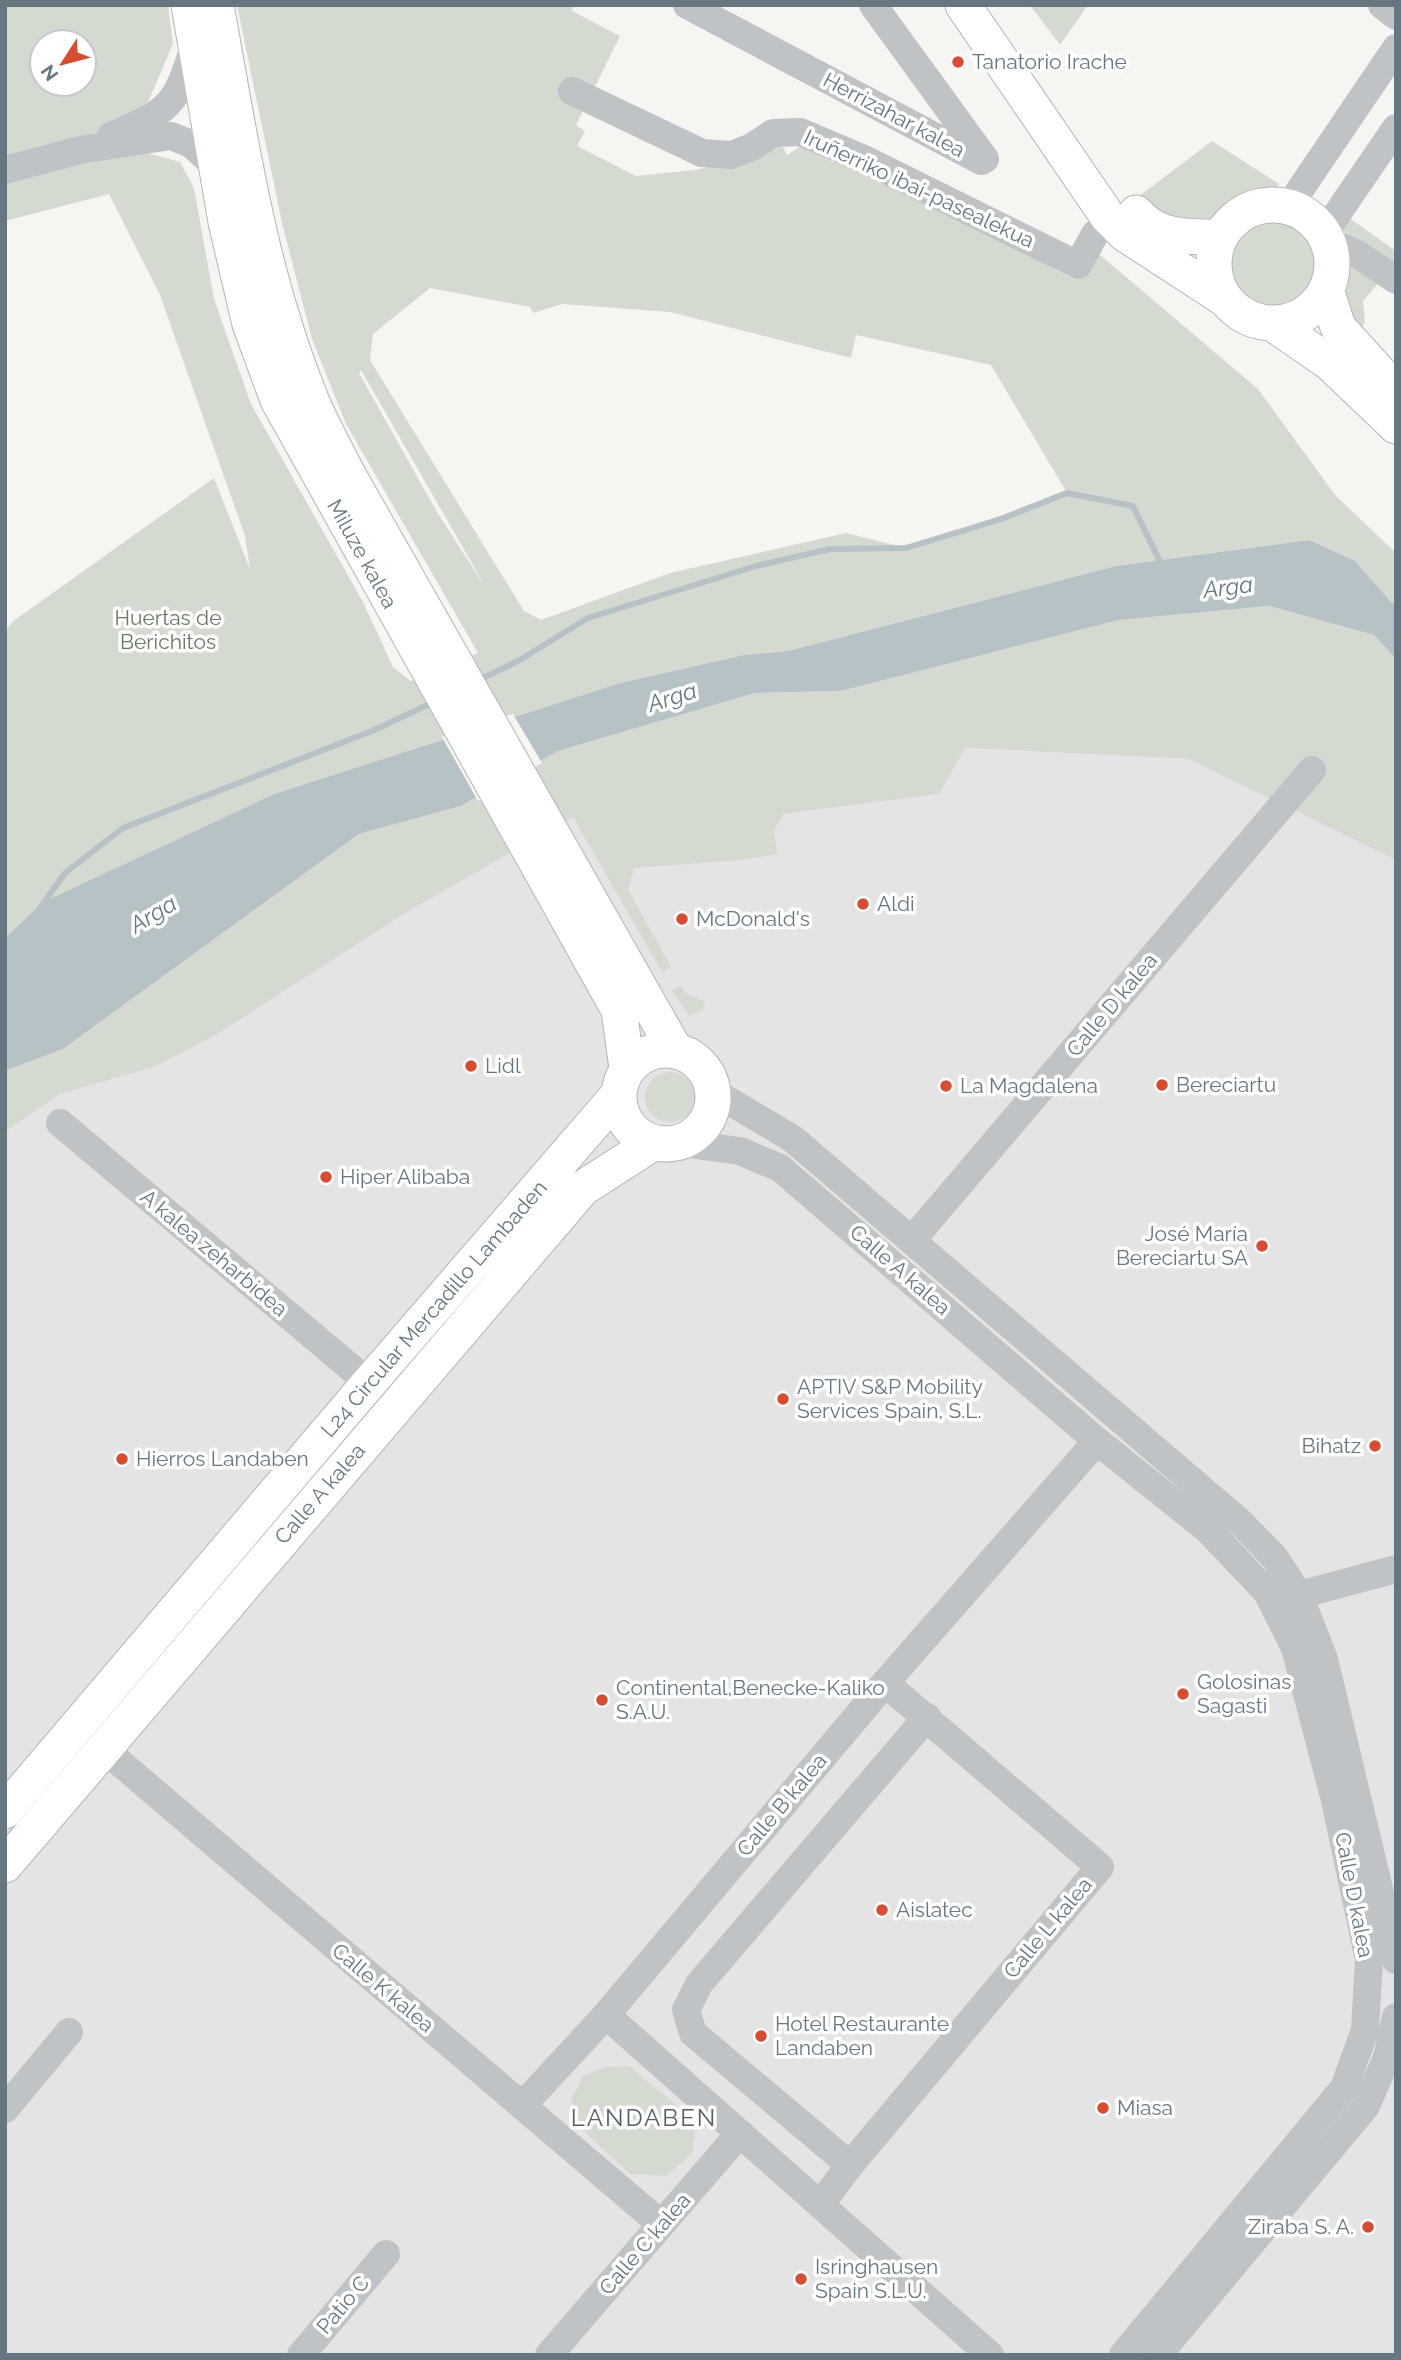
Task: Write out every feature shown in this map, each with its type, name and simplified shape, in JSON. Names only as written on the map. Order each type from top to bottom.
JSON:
[{"type":"main road","name":"Miluze kalea","points":[[190,5],[218,168],[250,324],[278,400],[437,660],[536,836],[675,1050]]},
{"type":"main road","name":"Miluze kalea","points":[[216,5],[256,227],[283,322],[310,398],[437,660]]},
{"type":"main road","points":[[963,5],[1108,217],[1125,234],[1225,299],[1238,312],[1254,320],[1272,323],[1304,315],[1326,290]]},
{"type":"main road","points":[[990,5],[1116,190],[1140,217],[1174,237],[1219,237]]},
{"type":"main road","points":[[1225,299],[1213,268],[1219,237],[1232,220],[1249,209],[1268,204],[1289,206],[1303,212],[1326,237],[1332,257],[1326,290],[1338,327],[1396,391]]},
{"type":"main road","points":[[1272,323],[1330,363],[1396,426]]},
{"type":"main road","name":"Miluze kalea","points":[[536,836],[619,1010],[623,1082]]},
{"type":"main road","points":[[675,1050],[700,1063],[714,1092],[706,1123],[667,1143],[627,1125],[623,1082],[648,1052],[675,1050]]},
{"type":"main road","name":"L24 Circular Mercadillo Lambaden","points":[[5,1813],[623,1082]]},
{"type":"main road","name":"Calle A kalea","points":[[5,1865],[106,1750],[583,1188],[667,1143]]},
{"type":"main road","points":[[5,1813],[34,1802],[80,1754],[106,1750],[104,1721],[145,1675],[150,1642]]},
{"type":"street","name":"Herrizahar kalea","points":[[707,9],[981,161],[985,159],[873,5]]},
{"type":"street","points":[[1382,5],[1396,16]]},
{"type":"street","points":[[80,150],[163,111],[175,98],[184,79],[196,41]]},
{"type":"street","points":[[1289,206],[1396,48]]},
{"type":"street","name":"Iruñerriko ibai-pasealekua","points":[[572,91],[702,153],[731,155],[751,147],[773,133],[800,132],[866,160],[1078,265],[1095,234]]},
{"type":"street","points":[[1396,128],[1326,237],[1396,280]]},
{"type":"street","points":[[5,170],[80,150],[171,136],[191,144],[218,168]]},
{"type":"street","name":"Calle D kalea","points":[[912,1240],[1312,771]]},
{"type":"street","name":"Calle A kalea","points":[[714,1092],[793,1139],[1115,1414]]},
{"type":"street","name":"A kalea zeharbidea","points":[[60,1123],[369,1383]]},
{"type":"street","name":"Calle A kalea","points":[[667,1143],[740,1151],[780,1168],[1097,1441]]},
{"type":"street","points":[[1048,1357],[1067,1384],[1099,1414],[1097,1441],[1122,1434],[1148,1456],[1163,1455]]},
{"type":"street","name":"Calle D kalea","points":[[1115,1414],[1241,1524],[1275,1558],[1299,1595],[1324,1660],[1396,1960]]},
{"type":"street","name":"Calle D kalea","points":[[1097,1441],[1208,1530],[1267,1592],[1295,1648],[1335,1800],[1369,1960],[1364,2030],[1344,2088],[1123,2355]]},
{"type":"street","name":"Calle B kalea","points":[[522,2106],[606,2015],[886,1683],[1097,1441]]},
{"type":"street","points":[[1299,1595],[1396,1569]]},
{"type":"street","name":"Calle L kalea","points":[[820,2205],[850,2165],[1100,1867],[886,1683]]},
{"type":"street","points":[[850,2165],[693,2033],[686,2010],[699,1984],[927,1717]]},
{"type":"street","name":"Calle K kalea","points":[[106,1750],[662,2224]]},
{"type":"street","points":[[606,2015],[990,2355]]},
{"type":"street","points":[[1158,2351],[1366,2106],[1387,2057],[1396,2017]]},
{"type":"street","points":[[5,2109],[69,2032]]},
{"type":"street","name":"Calle C kalea","points":[[549,2355],[740,2133]]},
{"type":"street","name":"Patio C","points":[[301,2355],[386,2254]]},
{"type":"shaded area","points":[[964,748],[1188,759],[1396,860],[1396,2355],[5,2355],[5,1132],[60,1094],[154,1067],[214,1036],[331,954],[565,819],[573,817],[605,869],[743,860],[776,854],[774,831],[784,814],[938,794]]},
{"type":"green space","name":"Huertas de Berichitos","points":[[5,5],[168,5],[173,44],[148,102],[56,168],[148,153],[180,162],[194,188],[214,299],[251,404],[363,602],[393,667],[411,681],[478,653],[346,424],[312,339],[282,223],[237,5],[574,5],[572,11],[620,36],[576,125],[585,131],[577,146],[636,176],[695,170],[748,158],[781,143],[787,155],[803,145],[834,163],[839,155],[1051,258],[1048,266],[1073,279],[1093,249],[1258,389],[1335,495],[1396,553],[1396,603],[1391,602],[1355,561],[1309,540],[1116,566],[788,651],[744,655],[620,683],[274,794],[43,902],[5,938],[5,632],[12,622],[214,478],[250,569],[245,536],[160,295],[109,194],[5,221]],"holes":[[[430,288],[530,307],[533,313],[562,304],[670,312],[851,358],[856,335],[991,365],[1067,493],[907,548],[846,533],[670,573],[541,620],[524,611],[370,360],[373,334]],[[361,370],[482,582],[437,512],[359,373]]]},
{"type":"green space","points":[[1030,5],[1088,5],[1060,45]]},
{"type":"green space","points":[[1212,141],[1279,184],[1271,196],[1254,192],[1226,213],[1194,228],[1172,220],[1138,197]]},
{"type":"green space","points":[[1345,215],[1396,251],[1393,264],[1339,229]]},
{"type":"green space","points":[[1272,217],[1290,220],[1305,230],[1315,245],[1318,263],[1315,281],[1305,296],[1290,306],[1272,309],[1254,306],[1239,296],[1229,281],[1226,263],[1229,245],[1239,230],[1254,220]]},
{"type":"green space","points":[[1343,262],[1382,279],[1363,301],[1365,323],[1355,334],[1340,283]]},
{"type":"green space","points":[[1269,606],[1374,635],[1396,659],[1396,860],[1188,759],[965,748],[939,794],[784,814],[774,831],[777,854],[743,860],[634,868],[628,889],[671,967],[662,972],[573,817],[407,912],[214,1036],[154,1067],[60,1094],[5,1132],[5,1071],[63,1049],[359,834],[461,806],[558,751],[755,693],[841,691],[1119,620]]},
{"type":"green space","points":[[681,986],[687,994],[705,1002],[703,1010],[689,1016],[672,990]]},
{"type":"green space","points":[[670,1072],[688,1079],[695,1097],[688,1115],[670,1122],[652,1115],[645,1097],[652,1079]]},
{"type":"green space","points":[[629,2066],[676,2105],[695,2131],[693,2152],[667,2176],[630,2174],[581,2128],[571,2100],[583,2076],[605,2067]]},
{"type":"water","name":"Arga","points":[[1309,540],[1355,561],[1391,602],[1396,603],[1396,659],[1374,635],[1269,606],[1119,620],[841,691],[755,693],[558,751],[461,806],[359,834],[63,1049],[5,1071],[5,938],[43,902],[274,794],[620,683],[744,655],[788,651],[1116,566]]},
{"type":"pier","points":[[513,714],[542,763],[478,801],[442,737]]},
{"type":"waterway","points":[[477,681],[518,661],[588,618],[756,566],[830,549],[906,548],[1001,519],[1067,493],[1133,506],[1162,566]]},
{"type":"waterway","points":[[40,908],[65,873],[123,828],[372,731],[436,701]]},
{"type":"place","name":"Tanatorio Irache","points":[[958,62]]},
{"type":"place","name":"Aldi","points":[[863,904]]},
{"type":"place","name":"McDonald's","points":[[682,919]]},
{"type":"place","name":"Lidl","points":[[471,1066]]},
{"type":"place","name":"Bereciartu","points":[[1162,1085]]},
{"type":"place","name":"La Magdalena","points":[[946,1086]]},
{"type":"place","name":"Hiper Alibaba","points":[[326,1177]]},
{"type":"place","name":"José María Bereciartu SA","points":[[1262,1246]]},
{"type":"place","name":"APTIV S&P Mobility Services Spain, S.L.","points":[[783,1399]]},
{"type":"place","name":"Bihatz","points":[[1375,1446]]},
{"type":"place","name":"Hierros Landaben","points":[[122,1459]]},
{"type":"place","name":"Golosinas Sagasti","points":[[1183,1694]]},
{"type":"place","name":"Continental,Benecke-Kaliko S.A.U.","points":[[602,1700]]},
{"type":"place","name":"Aislatec","points":[[882,1910]]},
{"type":"place","name":"Hotel Restaurante Landaben","points":[[761,2036]]},
{"type":"place","name":"Miasa","points":[[1103,2108]]},
{"type":"place","name":"Ziraba S. A.","points":[[1368,2227]]},
{"type":"place","name":"Isringhausen Spain S.L.U.","points":[[801,2279]]},
{"type":"district","name":"LANDABEN","points":[[644,2118]]}]
